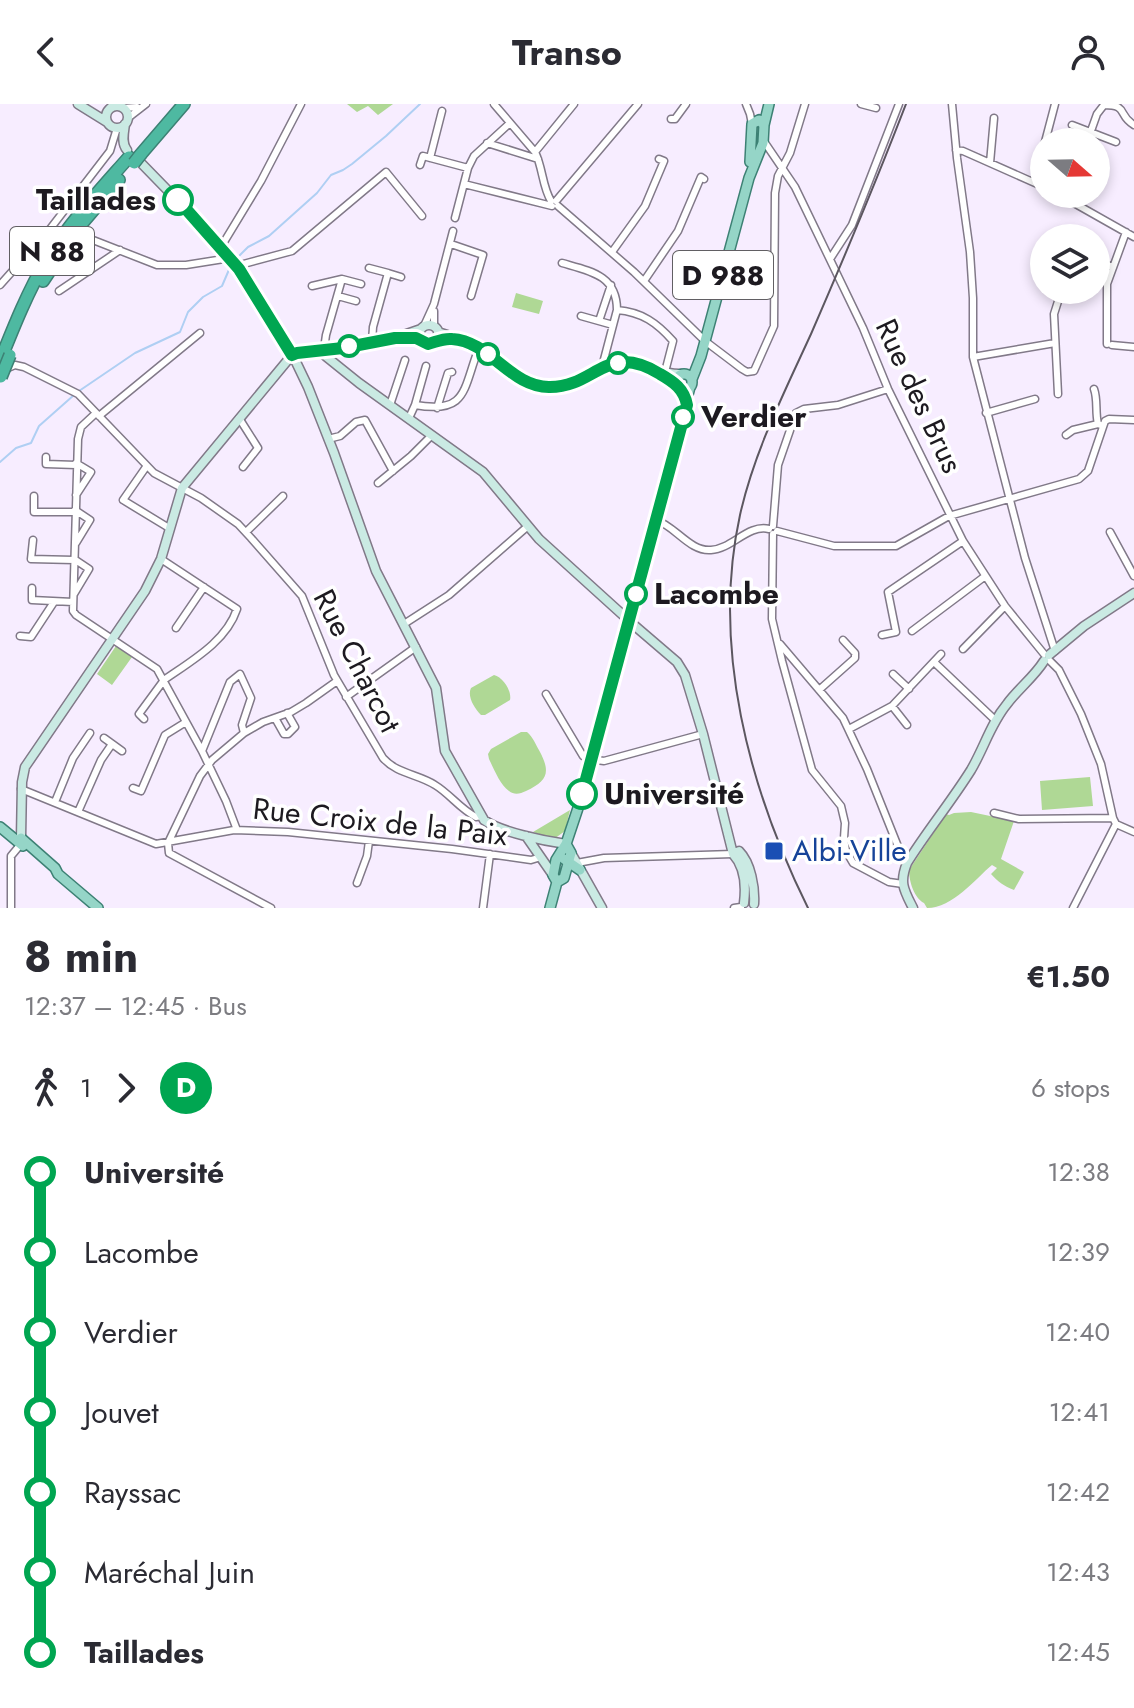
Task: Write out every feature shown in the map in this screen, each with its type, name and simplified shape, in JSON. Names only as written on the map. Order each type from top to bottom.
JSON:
[{"type":"highway","name":"N 88","points":[[0,377],[5,358],[52,265],[130,151],[174,104]]},
{"type":"highway","name":"N 88","points":[[130,151],[184,104]]},
{"type":"main road","points":[[760,146],[758,122],[768,104]]},
{"type":"main road","name":"D 988","points":[[686,380],[705,341],[760,146]]},
{"type":"main road","points":[[558,878],[573,859],[578,808],[687,405],[686,380]]},
{"type":"main road","points":[[0,825],[98,908]]},
{"type":"main road","points":[[550,908],[558,878],[558,854],[573,859]]},
{"type":"street","points":[[78,104],[118,124]]},
{"type":"street","points":[[221,247],[261,181],[301,104]]},
{"type":"street","points":[[494,104],[537,156],[545,192],[554,203],[644,281],[705,341],[747,372],[754,371],[774,326],[775,193],[778,176],[790,153],[805,104]]},
{"type":"street","points":[[537,156],[574,104]]},
{"type":"street","points":[[554,203],[638,104]]},
{"type":"street","points":[[671,119],[675,119],[686,104]]},
{"type":"street","points":[[746,104],[758,122]]},
{"type":"street","points":[[861,104],[876,108]]},
{"type":"street","points":[[830,259],[852,225],[899,104]]},
{"type":"street","points":[[952,104],[970,252],[973,357],[1048,656],[1059,670],[1081,714],[1101,764],[1114,821],[1073,908]]},
{"type":"street","points":[[1048,128],[1055,104]]},
{"type":"street","points":[[1092,128],[1103,104],[1121,109],[1126,120],[1134,125]]},
{"type":"street","points":[[88,111],[101,113],[115,107],[143,105]]},
{"type":"street","points":[[118,124],[143,105]]},
{"type":"street","points":[[115,107],[106,113],[118,124]]},
{"type":"street","points":[[115,107],[118,124],[130,151],[233,262],[292,355],[308,387],[376,571],[436,688],[445,751],[482,816],[487,823],[553,842],[573,859],[602,908]]},
{"type":"street","points":[[430,158],[442,111]]},
{"type":"street","points":[[990,163],[994,118]]},
{"type":"street","points":[[455,218],[474,156],[510,123]]},
{"type":"street","points":[[1072,125],[1080,128]]},
{"type":"street","points":[[1110,140],[1116,142]]},
{"type":"street","points":[[487,143],[537,156]]},
{"type":"street","name":"Rue des Brus","points":[[760,146],[783,169],[795,187],[863,328],[946,517],[1005,606],[1048,656]]},
{"type":"street","points":[[111,148],[130,151]]},
{"type":"street","points":[[111,148],[130,151]]},
{"type":"street","points":[[0,285],[53,225],[111,148]]},
{"type":"street","points":[[956,150],[1030,180]]},
{"type":"street","points":[[420,165],[423,156],[468,168]]},
{"type":"street","points":[[612,252],[645,206],[664,161],[659,159]]},
{"type":"street","points":[[93,240],[157,265],[233,262],[292,251],[386,172],[422,216]]},
{"type":"street","points":[[644,281],[678,231],[701,177],[704,179]]},
{"type":"street","points":[[464,184],[554,203]]},
{"type":"street","points":[[1087,208],[1134,237]]},
{"type":"street","points":[[395,338],[420,340],[428,344],[434,304],[453,231]]},
{"type":"street","points":[[1126,232],[1107,291],[1109,344],[1134,347]]},
{"type":"street","points":[[451,244],[483,255],[471,296]]},
{"type":"street","points":[[59,291],[120,250]]},
{"type":"street","points":[[562,263],[598,275],[611,285],[616,296],[617,310],[602,367]]},
{"type":"street","points":[[369,268],[401,277]]},
{"type":"street","points":[[372,342],[373,327],[388,273]]},
{"type":"street","points":[[321,350],[342,279]]},
{"type":"street","points":[[312,286],[342,279],[361,284]]},
{"type":"street","points":[[599,321],[611,285]]},
{"type":"street","points":[[338,296],[356,301]]},
{"type":"street","points":[[1057,304],[1054,314],[1058,394]]},
{"type":"street","points":[[617,310],[650,319],[673,341],[665,372]]},
{"type":"street","points":[[581,316],[613,325]]},
{"type":"street","points":[[420,340],[419,335],[431,331]]},
{"type":"street","points":[[11,908],[11,856],[21,841],[24,770],[145,591],[161,559],[182,488],[292,355],[431,331],[480,349],[523,380],[548,388],[580,380],[602,367],[623,362],[636,363],[686,380]]},
{"type":"street","points":[[200,333],[81,427],[78,433],[73,611],[157,669],[202,751],[237,830]]},
{"type":"street","points":[[973,357],[1055,343]]},
{"type":"street","points":[[335,348],[336,364]]},
{"type":"street","points":[[415,405],[437,408],[450,405],[464,392],[480,349]]},
{"type":"street","points":[[321,350],[390,405],[483,472],[528,526],[682,668],[703,734],[733,854],[739,860],[745,887],[742,906]]},
{"type":"street","points":[[390,405],[405,360]]},
{"type":"street","name":"Rue Charcot","points":[[0,377],[13,366],[21,366],[77,394],[146,467],[238,524],[302,596],[337,681],[377,750],[390,765],[439,786],[468,813],[482,816]]},
{"type":"street","points":[[409,418],[426,366]]},
{"type":"street","points":[[653,369],[686,380]]},
{"type":"street","points":[[437,408],[448,373],[452,372]]},
{"type":"street","points":[[888,389],[838,405],[804,409],[796,413],[778,465],[773,530],[772,619],[812,770],[841,806],[849,858],[861,869],[889,882],[903,884]]},
{"type":"street","points":[[656,520],[698,548],[709,551],[760,528],[834,546],[888,547],[903,543],[946,517],[1084,477],[1100,425],[1094,389]]},
{"type":"street","points":[[428,407],[431,397]]},
{"type":"street","points":[[986,413],[1035,399]]},
{"type":"street","points":[[239,418],[258,448],[243,467]]},
{"type":"street","points":[[1066,435],[1073,430],[1100,425],[1109,419],[1134,420]]},
{"type":"street","points":[[328,439],[340,436],[356,422],[365,420],[393,471]]},
{"type":"street","points":[[378,483],[432,435]]},
{"type":"street","points":[[46,457],[46,464],[76,464],[91,472],[76,496]]},
{"type":"street","points":[[146,467],[123,500],[169,528]]},
{"type":"street","points":[[34,496],[34,512],[75,511],[90,520],[74,545]]},
{"type":"street","points":[[246,532],[283,496]]},
{"type":"street","points":[[404,624],[449,595],[528,526]]},
{"type":"street","points":[[1110,532],[1134,576]]},
{"type":"street","points":[[33,540],[31,559],[74,560],[89,569],[73,599]]},
{"type":"street","points":[[882,635],[896,632],[888,592],[963,541]]},
{"type":"street","points":[[144,719],[139,714],[164,680],[218,639],[237,609],[161,559]]},
{"type":"street","points":[[912,631],[984,577]]},
{"type":"street","points":[[176,628],[204,587]]},
{"type":"street","points":[[32,588],[32,600],[54,602],[73,599]]},
{"type":"street","points":[[913,908],[903,884],[902,875],[907,863],[984,748],[995,720],[1048,656],[1084,626],[1134,593]]},
{"type":"street","points":[[20,636],[31,637],[54,602]]},
{"type":"street","points":[[963,649],[1005,606]]},
{"type":"street","points":[[819,690],[855,658],[855,653],[843,640]]},
{"type":"street","points":[[778,642],[843,718],[907,863]]},
{"type":"street","points":[[346,697],[416,647]]},
{"type":"street","points":[[849,729],[892,706],[941,654]]},
{"type":"street","points":[[782,661],[791,657]]},
{"type":"street","points":[[934,662],[995,720]]},
{"type":"street","points":[[202,751],[230,682],[240,674],[251,698],[242,725],[244,733]]},
{"type":"street","points":[[893,674],[909,689]]},
{"type":"street","points":[[271,908],[169,853],[168,843],[208,764],[244,733],[306,703],[337,681]]},
{"type":"street","points":[[546,694],[583,756],[590,759],[604,761],[703,734]]},
{"type":"street","points":[[892,706],[907,725]]},
{"type":"street","points":[[275,718],[281,731],[288,734],[295,727],[287,713]]},
{"type":"street","points":[[133,788],[141,791],[165,735],[186,722]]},
{"type":"street","points":[[55,802],[73,758],[90,733]]},
{"type":"street","points":[[104,738],[122,751]]},
{"type":"street","points":[[78,812],[101,760],[112,744]]},
{"type":"street","points":[[21,789],[156,844],[168,843]]},
{"type":"street","points":[[994,813],[1019,819],[1114,821],[1134,832]]},
{"type":"street","name":"Rue Croix de la Paix","points":[[168,843],[237,830],[307,833],[531,860],[541,857]]},
{"type":"street","points":[[526,835],[558,878]]},
{"type":"street","points":[[357,883],[369,841]]},
{"type":"street","points":[[541,857],[553,842]]},
{"type":"street","points":[[573,859],[596,861],[604,858],[733,854],[739,851],[744,856],[753,886],[755,906]]},
{"type":"street","points":[[483,908],[490,854]]},
{"type":"street","points":[[734,908],[748,902],[755,906]]},
{"type":"green space","points":[[347,104],[393,104],[378,115],[368,106],[357,112]]},
{"type":"green space","points":[[516,293],[543,301],[539,314],[512,307]]},
{"type":"green space","points":[[116,646],[132,657],[112,685],[97,674]]},
{"type":"green space","points":[[494,675],[506,685],[510,700],[481,715],[472,702],[471,688]]},
{"type":"green space","points":[[521,732],[527,732],[533,739],[546,771],[539,784],[515,794],[500,781],[488,754],[491,749]]},
{"type":"green space","points":[[1090,777],[1093,806],[1042,810],[1040,781]]},
{"type":"green space","points":[[570,810],[565,831],[554,839],[533,832]]},
{"type":"green space","points":[[971,812],[1014,821],[1001,859],[1024,872],[1014,890],[1001,884],[991,874],[997,868],[992,865],[955,898],[937,907],[927,908],[915,893],[909,870],[946,814]]},
{"type":"waterway","points":[[235,260],[248,247],[269,236],[317,193],[331,175],[352,164],[420,104]]},
{"type":"waterway","points":[[79,391],[135,353],[180,332],[188,312],[203,297],[222,286],[231,265]]},
{"type":"waterway","points":[[0,462],[16,448],[31,443],[39,426],[74,395]]},
{"type":"railway","points":[[808,908],[768,815],[741,716],[733,666],[730,615],[732,565],[740,515],[761,446],[848,248],[906,104]]},
{"type":"bus line","name":"D","points":[[178,200],[239,269],[292,355],[395,338],[416,338],[431,344],[454,338],[485,352],[523,380],[548,388],[580,380],[602,367],[623,362],[653,369],[682,390],[687,405],[582,794]]},
{"type":"place","name":"Taillades","points":[[178,200]]},
{"type":"place","name":"Verdier","points":[[683,417]]},
{"type":"place","name":"Lacombe","points":[[636,594]]},
{"type":"place","name":"Université","points":[[582,794]]},
{"type":"place","name":"Albi-Ville","points":[[774,851]]}]
